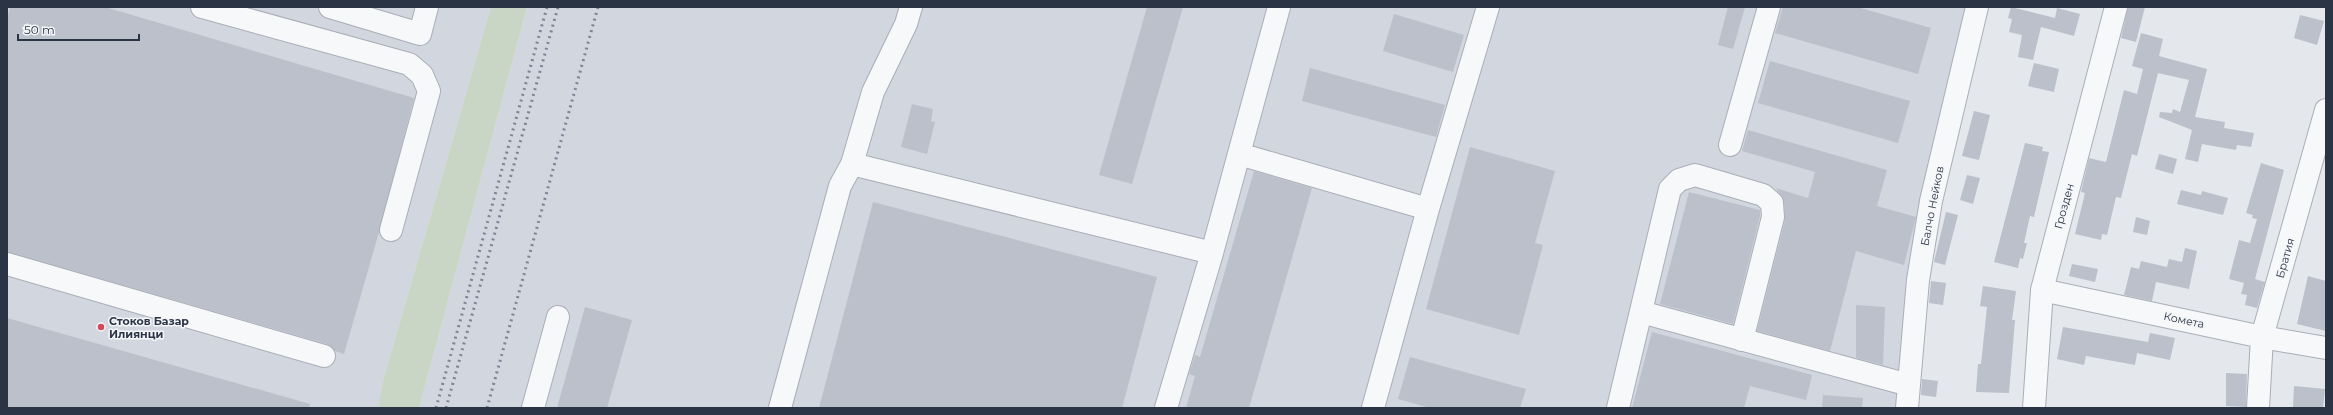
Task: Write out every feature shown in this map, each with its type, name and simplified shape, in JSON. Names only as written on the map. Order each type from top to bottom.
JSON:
[{"type":"street","points":[[202,7],[409,64],[422,75],[429,91],[390,230]]},
{"type":"street","points":[[330,7],[420,34],[427,7]]},
{"type":"street","points":[[780,408],[840,186],[852,164],[873,92],[906,24],[911,7]]},
{"type":"street","points":[[1166,408],[1212,253],[1279,7]]},
{"type":"street","points":[[1373,408],[1428,209],[1488,7]]},
{"type":"street","points":[[1730,146],[1769,7]]},
{"type":"street","name":"Балчо Нейков","points":[[1907,408],[1918,280],[1931,201],[1977,7]]},
{"type":"street","name":"Грозден","points":[[2034,408],[2042,290],[2116,7]]},
{"type":"street","name":"Братия","points":[[2258,408],[2262,337],[2326,110]]},
{"type":"street","points":[[1239,154],[1428,209]]},
{"type":"street","points":[[852,164],[1212,253]]},
{"type":"street","points":[[1618,408],[1670,189],[1680,180],[1695,175],[1763,195],[1772,203],[1773,217],[1742,340]]},
{"type":"street","points":[[7,264],[324,356]]},
{"type":"street","name":"Комета","points":[[2042,290],[2262,337],[2326,348]]},
{"type":"street","points":[[1641,312],[1909,385]]},
{"type":"street","points":[[533,408],[558,317]]},
{"type":"shaded area","points":[[7,7],[491,7],[383,381],[378,408],[7,408]]},
{"type":"shaded area","points":[[527,7],[1971,7],[1901,408],[419,408]]},
{"type":"green space","points":[[491,7],[527,7],[419,408],[378,408],[383,381]]},
{"type":"building","points":[[10,7],[105,7],[414,98],[379,232],[344,354],[335,351],[327,344],[7,252],[7,19]]},
{"type":"building","points":[[1147,7],[1183,7],[1132,184],[1099,175]]},
{"type":"building","points":[[1728,7],[1745,7],[1733,49],[1718,45]]},
{"type":"building","points":[[1783,7],[1857,7],[1931,28],[1918,74],[1775,33]]},
{"type":"building","points":[[2011,7],[2055,18],[2057,8],[2080,14],[2074,36],[2041,27],[2033,60],[2018,57],[2022,35],[2009,32],[2012,19],[2008,18]]},
{"type":"building","points":[[2128,7],[2145,7],[2136,42],[2121,38]]},
{"type":"building","points":[[1394,14],[1464,35],[1453,72],[1383,51]]},
{"type":"building","points":[[2300,15],[2324,21],[2317,45],[2294,38]]},
{"type":"building","points":[[2141,33],[2163,39],[2159,56],[2207,69],[2195,117],[2225,122],[2224,128],[2254,133],[2251,147],[2237,145],[2236,150],[2202,144],[2198,162],[2185,159],[2192,130],[2159,117],[2160,112],[2172,113],[2173,109],[2180,112],[2189,80],[2158,73],[2137,156],[2132,154],[2121,198],[2116,197],[2107,235],[2102,234],[2101,240],[2075,234],[2085,193],[2081,192],[2089,158],[2106,162],[2124,90],[2137,94],[2143,69],[2132,66]]},
{"type":"building","points":[[1770,61],[1910,101],[1898,143],[1758,103]]},
{"type":"building","points":[[2034,63],[2059,69],[2054,92],[2028,86]]},
{"type":"building","points":[[1310,68],[1445,105],[1436,137],[1302,101]]},
{"type":"building","points":[[912,104],[933,109],[931,121],[935,122],[927,154],[901,147]]},
{"type":"building","points":[[1974,111],[1990,115],[1979,160],[1962,156]]},
{"type":"building","points":[[1748,130],[1887,170],[1877,206],[1916,217],[1904,265],[1856,251],[1830,351],[1757,331],[1785,220],[1784,202],[1776,188],[1808,198],[1815,172],[1742,151]]},
{"type":"building","points":[[2025,143],[2043,147],[2042,151],[2049,152],[2034,217],[2030,216],[2024,243],[2027,243],[2023,259],[2020,258],[2018,268],[1994,262]]},
{"type":"building","points":[[1470,147],[1555,171],[1535,243],[1543,245],[1519,335],[1426,309]]},
{"type":"building","points":[[2159,154],[2177,159],[2173,174],[2155,169]]},
{"type":"building","points":[[2261,163],[2284,170],[2255,279],[2265,282],[2257,308],[2245,305],[2247,295],[2241,294],[2244,283],[2229,279],[2239,240],[2250,243],[2257,219],[2252,218],[2253,215],[2246,213]]},
{"type":"building","points":[[1254,171],[1312,188],[1249,408],[1186,408],[1195,376],[1189,374],[1195,355],[1200,357]]},
{"type":"building","points":[[1967,175],[1980,178],[1973,204],[1960,200]]},
{"type":"building","points":[[2181,190],[2201,195],[2202,191],[2228,198],[2223,215],[2177,204]]},
{"type":"building","points":[[1689,192],[1760,210],[1760,216],[1733,324],[1660,304]]},
{"type":"building","points":[[873,202],[1157,277],[1122,408],[819,408]]},
{"type":"building","points":[[1946,212],[1958,215],[1945,265],[1934,262]]},
{"type":"building","points":[[2136,217],[2150,221],[2147,235],[2133,232]]},
{"type":"building","points":[[2185,248],[2197,251],[2189,289],[2156,282],[2152,301],[2124,295],[2131,267],[2139,269],[2141,261],[2167,267],[2169,259],[2182,262]]},
{"type":"building","points":[[2072,264],[2098,269],[2095,282],[2069,276]]},
{"type":"building","points":[[2308,276],[2326,281],[2326,331],[2297,324]]},
{"type":"building","points":[[1931,281],[1946,283],[1943,305],[1929,303]]},
{"type":"building","points":[[1983,286],[2016,291],[2012,320],[2015,320],[2009,393],[1976,392],[1978,364],[1981,364],[1987,307],[1980,306]]},
{"type":"building","points":[[1856,305],[1885,307],[1883,365],[1856,358]]},
{"type":"building","points":[[585,307],[632,320],[607,408],[557,408]]},
{"type":"building","points":[[7,318],[310,404],[309,408],[7,408]]},
{"type":"building","points":[[2063,327],[2148,342],[2150,333],[2175,338],[2170,360],[2137,353],[2135,365],[2086,356],[2084,365],[2057,359]]},
{"type":"building","points":[[1652,332],[1812,375],[1806,400],[1750,386],[1744,408],[1632,408]]},
{"type":"building","points":[[1410,357],[1526,389],[1520,408],[1430,408],[1398,399]]},
{"type":"building","points":[[2226,373],[2247,374],[2246,407],[2226,406]]},
{"type":"building","points":[[1922,379],[1938,381],[1936,397],[1921,395]]},
{"type":"building","points":[[2294,386],[2325,389],[2323,408],[2293,408]]},
{"type":"building","points":[[1823,395],[1863,398],[1862,408],[1822,408]]},
{"type":"railway","points":[[436,408],[547,7]]},
{"type":"railway","points":[[446,408],[558,7]]},
{"type":"railway","points":[[487,408],[598,7]]},
{"type":"place","name":"Стоков Базар Илиянци","points":[[101,327]]}]
